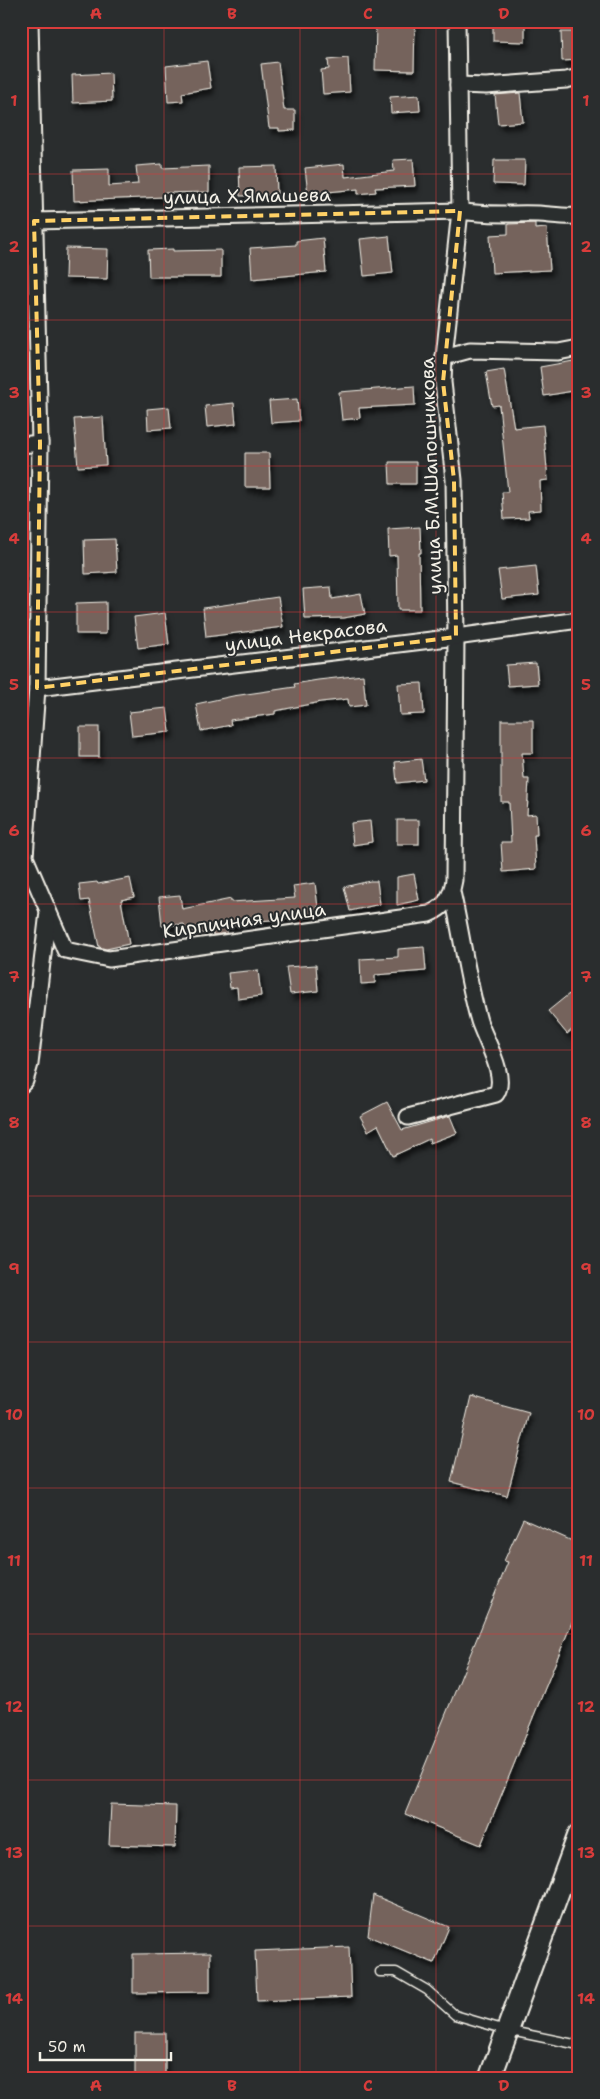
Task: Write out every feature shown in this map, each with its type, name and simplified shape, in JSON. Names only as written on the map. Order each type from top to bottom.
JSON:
[{"type":"street","name":"улица Б.М.Шапошникова","points":[[408,1117],[496,1094],[499,1090],[500,1074],[479,1021],[452,892],[454,880],[456,637],[454,480],[443,382],[460,212],[457,21]]},
{"type":"street","points":[[21,1086],[25,1081],[30,1064],[48,910],[23,857],[37,688],[40,443],[27,26]]},
{"type":"street","points":[[458,85],[486,86],[566,80],[579,77]]},
{"type":"street","name":"улица Х.Ямашева","points":[[34,222],[460,212],[477,214],[540,214],[563,218],[579,216]]},
{"type":"street","points":[[444,357],[470,350],[558,352],[579,348]]},
{"type":"street","points":[[21,446],[40,443]]},
{"type":"street","name":"улица Некрасова","points":[[37,688],[456,637],[579,620]]},
{"type":"street","name":"Кирпичная улица","points":[[48,910],[65,950],[109,959],[429,914],[439,910],[447,902],[452,892]]},
{"type":"street","points":[[490,2078],[506,2030],[579,1836]]},
{"type":"lane","points":[[380,1972],[396,1972],[427,1990],[455,2015],[506,2030],[579,2045]]},
{"type":"highlighted area","points":[[460,211],[443,382],[454,480],[456,637],[37,688],[40,443],[34,221]]},
{"type":"building","points":[[376,21],[415,21],[414,71],[375,70]]},
{"type":"building","points":[[493,21],[525,21],[525,42],[493,41]]},
{"type":"building","points":[[561,32],[579,32],[579,60],[562,61]]},
{"type":"building","points":[[348,58],[350,92],[323,94],[321,70],[329,69],[328,60]]},
{"type":"building","points":[[207,61],[211,88],[182,93],[183,101],[168,102],[166,66]]},
{"type":"building","points":[[278,62],[284,110],[295,110],[295,130],[279,131],[279,128],[269,128],[261,64]]},
{"type":"building","points":[[111,73],[112,101],[73,103],[72,75]]},
{"type":"building","points":[[520,93],[523,122],[498,124],[495,95]]},
{"type":"building","points":[[419,95],[420,111],[391,113],[390,97]]},
{"type":"building","points":[[413,159],[415,186],[375,188],[376,192],[358,194],[358,189],[308,194],[305,168],[344,164],[345,177],[394,171],[393,160]]},
{"type":"building","points":[[494,160],[525,160],[524,185],[493,184]]},
{"type":"building","points":[[162,164],[162,168],[209,166],[209,192],[164,193],[164,197],[74,201],[73,170],[109,169],[109,186],[138,184],[136,166]]},
{"type":"building","points":[[276,166],[277,195],[240,196],[239,167]]},
{"type":"building","points":[[535,223],[535,229],[547,228],[550,270],[492,273],[490,235],[508,234],[508,224]]},
{"type":"building","points":[[389,236],[393,273],[364,276],[360,239]]},
{"type":"building","points":[[323,238],[326,272],[252,279],[250,248],[296,245],[296,241]]},
{"type":"building","points":[[66,248],[108,249],[107,279],[65,278]]},
{"type":"building","points":[[173,249],[173,251],[221,250],[221,277],[149,277],[148,250]]},
{"type":"building","points":[[579,360],[579,390],[544,396],[540,367]]},
{"type":"building","points":[[504,369],[514,428],[543,425],[548,480],[540,481],[541,510],[528,511],[529,518],[504,519],[502,492],[508,492],[499,405],[492,406],[486,372]]},
{"type":"building","points":[[414,386],[415,405],[359,408],[360,418],[342,420],[339,392]]},
{"type":"building","points":[[297,399],[299,421],[271,423],[269,401]]},
{"type":"building","points":[[234,403],[236,424],[207,427],[205,406]]},
{"type":"building","points":[[169,407],[171,428],[148,430],[147,409]]},
{"type":"building","points":[[103,417],[106,465],[78,467],[74,419]]},
{"type":"building","points":[[245,453],[269,453],[270,487],[245,487]]},
{"type":"building","points":[[389,462],[416,462],[416,484],[390,484]]},
{"type":"building","points":[[420,527],[420,610],[398,610],[397,555],[389,556],[388,529]]},
{"type":"building","points":[[115,539],[117,572],[85,574],[84,540]]},
{"type":"building","points":[[536,566],[539,595],[502,599],[498,570]]},
{"type":"building","points":[[331,587],[332,599],[361,594],[365,614],[344,618],[305,619],[303,589]]},
{"type":"building","points":[[278,597],[283,627],[206,637],[203,608]]},
{"type":"building","points":[[106,602],[106,634],[76,634],[76,603]]},
{"type":"building","points":[[165,613],[169,644],[138,648],[134,617]]},
{"type":"building","points":[[536,663],[538,684],[508,686],[506,665]]},
{"type":"building","points":[[363,675],[366,705],[349,707],[348,699],[321,702],[275,711],[275,714],[230,720],[231,725],[201,731],[196,704],[233,696],[295,687],[294,684]]},
{"type":"building","points":[[422,683],[424,714],[400,715],[398,684]]},
{"type":"building","points":[[167,708],[170,732],[132,736],[129,712]]},
{"type":"building","points":[[501,720],[533,720],[533,753],[522,753],[524,779],[529,779],[527,815],[536,814],[537,835],[534,835],[536,869],[503,872],[501,842],[511,842],[509,802],[501,802]]},
{"type":"building","points":[[80,727],[99,727],[99,757],[80,757]]},
{"type":"building","points":[[421,759],[424,780],[397,783],[395,762]]},
{"type":"building","points":[[397,820],[419,820],[419,844],[397,844]]},
{"type":"building","points":[[370,821],[372,842],[353,845],[351,823]]},
{"type":"building","points":[[414,874],[419,900],[397,905],[397,877]]},
{"type":"building","points":[[130,878],[134,897],[121,900],[129,944],[106,949],[99,947],[89,900],[81,901],[79,884],[97,882],[98,884]]},
{"type":"building","points":[[377,881],[380,904],[350,911],[344,887]]},
{"type":"building","points":[[315,883],[319,916],[235,923],[236,925],[226,926],[227,933],[213,935],[212,932],[185,935],[184,924],[162,926],[159,897],[180,895],[182,909],[231,899],[231,902],[295,898],[293,886]]},
{"type":"building","points":[[424,947],[426,971],[375,975],[375,983],[361,984],[360,959],[398,957],[398,949]]},
{"type":"building","points":[[316,965],[318,991],[290,994],[286,967]]},
{"type":"building","points":[[258,970],[261,996],[238,999],[237,987],[230,988],[228,973]]},
{"type":"building","points":[[569,994],[579,1006],[579,1024],[567,1034],[548,1011]]},
{"type":"building","points":[[387,1102],[402,1130],[450,1116],[457,1133],[430,1143],[429,1139],[393,1156],[378,1125],[368,1131],[360,1116]]},
{"type":"building","points":[[471,1397],[529,1413],[507,1496],[451,1482]]},
{"type":"building","points":[[523,1519],[579,1544],[579,1605],[481,1845],[405,1814],[508,1562],[504,1561]]},
{"type":"building","points":[[111,1804],[176,1806],[175,1847],[109,1845]]},
{"type":"building","points":[[373,1895],[449,1927],[434,1963],[368,1936]]},
{"type":"building","points":[[349,1947],[351,1997],[257,2001],[255,1951]]},
{"type":"building","points":[[210,1953],[210,1992],[133,1993],[133,1954]]},
{"type":"building","points":[[135,2033],[165,2033],[165,2078],[135,2078]]}]
